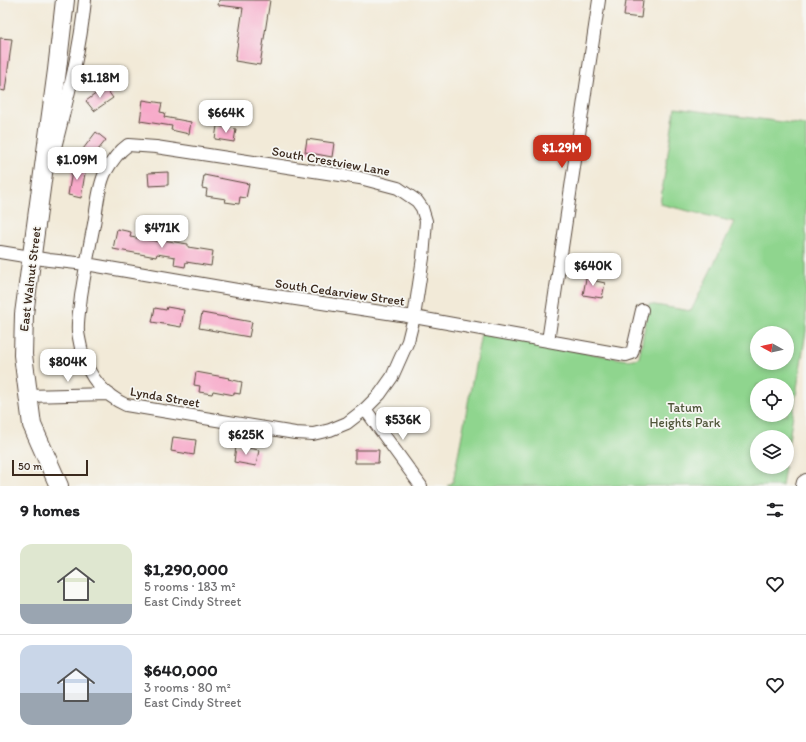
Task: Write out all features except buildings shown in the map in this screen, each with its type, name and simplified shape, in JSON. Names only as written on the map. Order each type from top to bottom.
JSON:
[{"type":"highway","name":"East Walnut Street","points":[[59,486],[32,425],[22,339],[60,49],[65,0]]},
{"type":"street","name":"East Walnut Street","points":[[38,210],[75,64],[82,28],[85,0]]},
{"type":"street","points":[[548,341],[599,0]]},
{"type":"street","name":"South Crestview Lane","points":[[86,264],[99,196],[105,174],[120,151],[128,145],[156,147],[360,178],[398,188],[416,200],[422,208],[426,221],[423,258],[414,317]]},
{"type":"street","name":"South Cedarview Street","points":[[0,252],[86,264],[242,292],[414,317],[626,355],[632,353],[642,310]]},
{"type":"street","name":"Lynda Street","points":[[86,264],[78,316],[78,333],[83,354],[95,381],[115,400],[126,405],[295,433],[313,434],[330,430],[347,423],[365,409],[380,394],[392,377],[408,341],[414,317]]},
{"type":"street","points":[[28,396],[109,394]]},
{"type":"street","points":[[365,409],[421,486]]},
{"type":"street","points":[[802,486],[803,482],[806,480]]},
{"type":"green space","name":"Tatum Heights Park","points":[[675,108],[806,125],[806,331],[794,408],[794,378],[750,378],[750,422],[792,422],[791,430],[750,430],[750,474],[784,474],[782,486],[447,486],[453,482],[481,334],[627,360],[639,358],[649,304],[691,311],[734,222],[660,204]]}]
